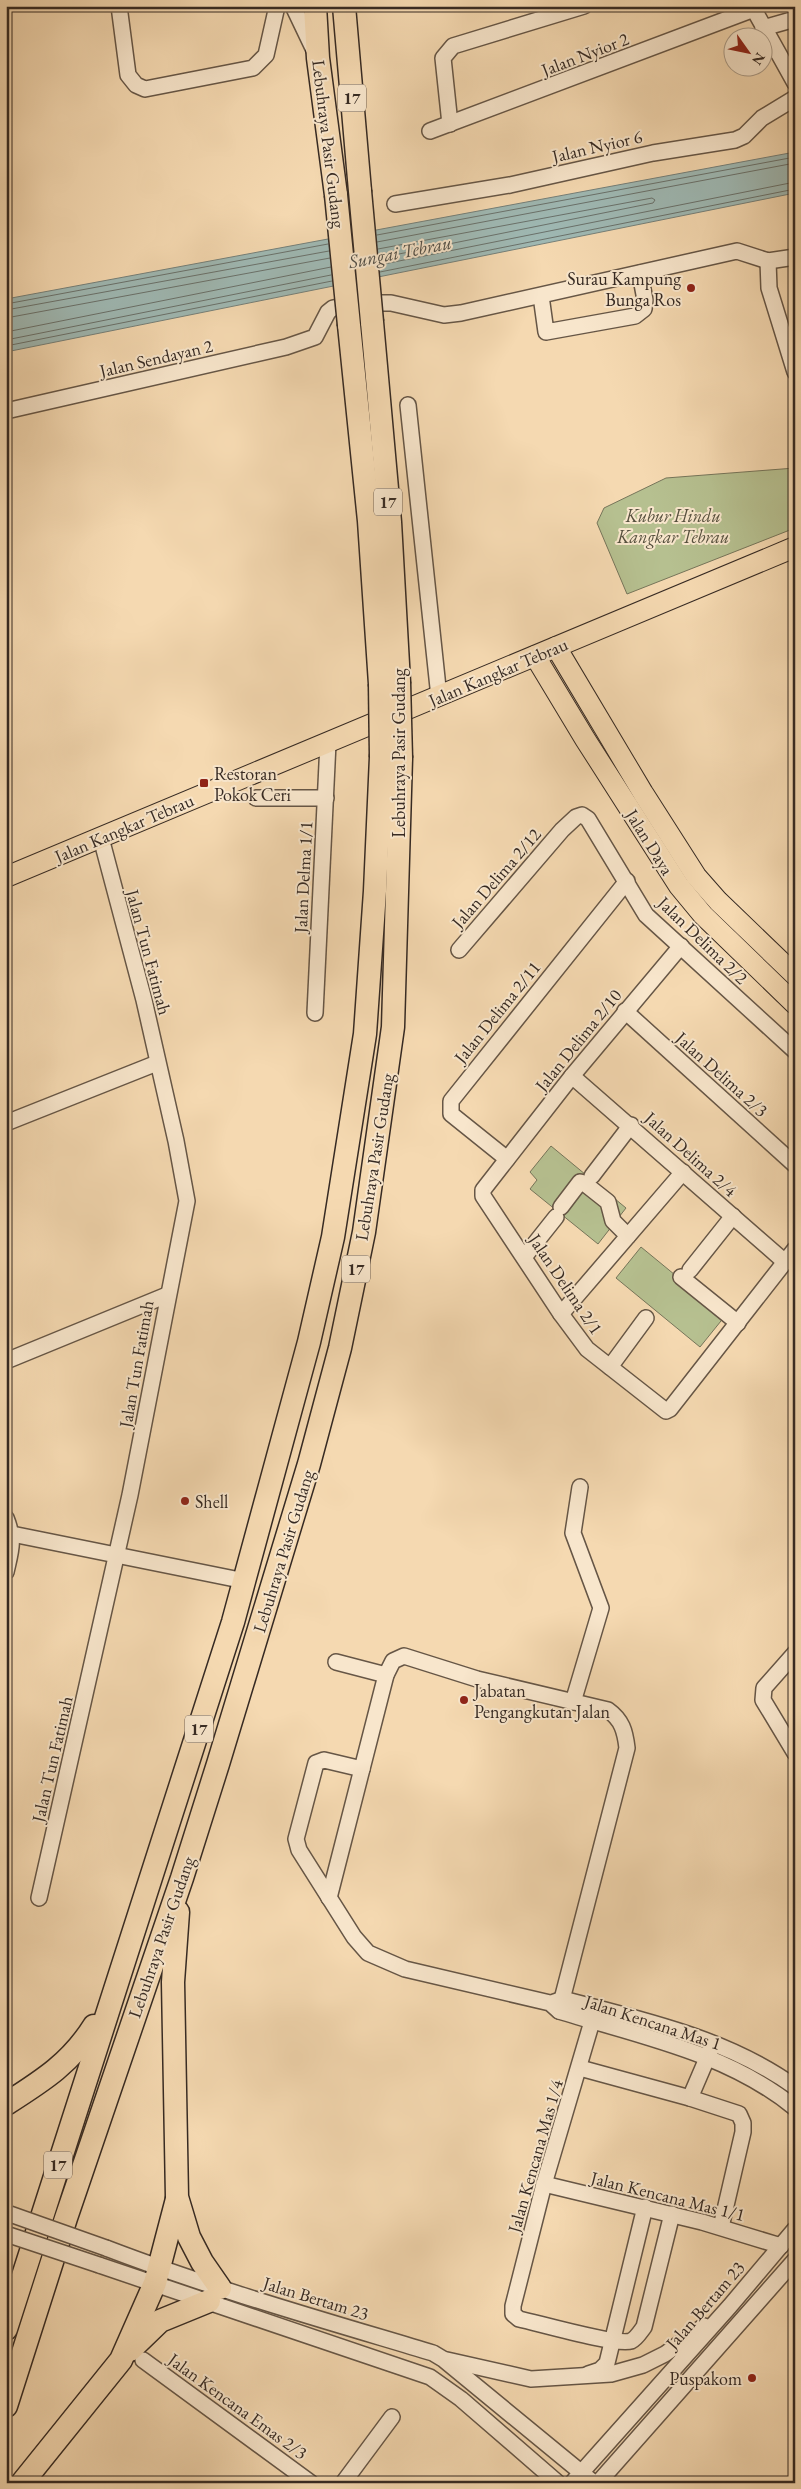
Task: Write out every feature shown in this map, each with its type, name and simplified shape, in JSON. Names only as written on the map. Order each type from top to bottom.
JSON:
[{"type":"highway","name":"Lebuhraya Pasir Gudang","points":[[315,6],[318,58],[336,195],[368,521],[390,683]]},
{"type":"highway","name":"Lebuhraya Pasir Gudang","points":[[6,2406],[66,2218],[182,1878],[310,1464],[340,1348],[364,1232],[393,1027],[390,522],[344,6]]},
{"type":"highway","name":"Lebuhraya Pasir Gudang","points":[[6,2329],[245,1581],[318,1305],[334,1237],[365,1034],[375,891],[391,758]]},
{"type":"highway","points":[[121,2360],[157,2276],[177,2197],[173,1982],[182,1878]]},
{"type":"highway","points":[[6,2104],[52,2074],[81,2048],[110,2002]]},
{"type":"highway","points":[[22,2483],[121,2360],[160,2322],[214,2294],[202,2262],[189,2237],[177,2197]]},
{"type":"main road","name":"Jalan Kangkar Tebrau","points":[[6,877],[795,547]]},
{"type":"main road","points":[[572,675],[572,661],[576,648],[590,633]]},
{"type":"main road","name":"Jalan Daya","points":[[556,647],[696,876],[795,975]]},
{"type":"main road","name":"Jalan Daya","points":[[535,656],[672,878],[703,915],[795,1004]]},
{"type":"main road","points":[[493,674],[523,672],[552,684]]},
{"type":"main road","points":[[645,834],[626,795],[629,787],[633,788],[670,835]]},
{"type":"street","points":[[119,6],[128,75],[136,85],[145,89],[253,68],[266,55],[278,6]]},
{"type":"street","points":[[293,6],[318,58]]},
{"type":"street","points":[[450,124],[443,58],[453,46],[584,6]]},
{"type":"street","points":[[753,8],[763,28],[795,19]]},
{"type":"street","name":"Jalan Nyior 2","points":[[430,132],[753,8]]},
{"type":"street","points":[[774,47],[795,83]]},
{"type":"street","name":"Jalan Nyior 6","points":[[395,204],[510,184],[653,153],[735,140],[744,136],[762,118],[795,98]]},
{"type":"street","points":[[640,273],[645,300],[644,309],[635,316],[546,332],[541,296],[640,273],[737,251],[768,260],[795,257]]},
{"type":"street","points":[[768,260],[769,288],[795,372]]},
{"type":"street","name":"Jalan Sendayan 2","points":[[6,411],[286,347],[314,338],[333,308],[360,303],[391,303],[444,315],[541,296]]},
{"type":"street","points":[[408,405],[439,697]]},
{"type":"street","name":"Jalan Delma 1/1","points":[[315,1013],[328,743]]},
{"type":"street","points":[[256,798],[326,798]]},
{"type":"street","name":"Jalan Delima 2/2","points":[[562,830],[579,816],[585,816],[627,881],[646,915],[795,1051]]},
{"type":"street","name":"Jalan Delima 2/12","points":[[459,950],[562,830]]},
{"type":"street","name":"Jalan Tun Fatimah","points":[[39,1898],[130,1495],[167,1294],[187,1200],[176,1141],[144,1000],[101,838]]},
{"type":"street","name":"Jalan Delima 2/11","points":[[507,1159],[451,1114],[451,1101],[627,881]]},
{"type":"street","name":"Jalan Delima 2/10","points":[[507,1159],[625,1011],[681,946]]},
{"type":"street","name":"Jalan Delima 2/3","points":[[625,1011],[795,1165]]},
{"type":"street","points":[[6,1124],[157,1063]]},
{"type":"street","name":"Jalan Delima 2/4","points":[[572,1076],[631,1125],[785,1262]]},
{"type":"street","points":[[592,1176],[631,1125]]},
{"type":"street","name":"Jalan Delima 2/1","points":[[507,1159],[482,1192],[561,1314],[586,1348],[666,1411],[738,1323],[795,1249]]},
{"type":"street","points":[[561,1314],[683,1172]]},
{"type":"street","points":[[525,1256],[576,1185],[582,1182],[608,1202],[613,1220],[628,1236]]},
{"type":"street","points":[[733,1216],[685,1273],[738,1323]]},
{"type":"street","points":[[6,1361],[167,1294]]},
{"type":"street","points":[[610,1367],[646,1318]]},
{"type":"street","points":[[573,1702],[601,1608],[573,1533],[580,1487]]},
{"type":"street","points":[[6,1518],[10,1541],[6,1572]]},
{"type":"street","points":[[10,1541],[117,1556],[245,1581]]},
{"type":"street","points":[[795,1653],[764,1688],[762,1694],[763,1700],[795,1752]]},
{"type":"street","points":[[329,1898],[386,1675],[393,1661],[404,1656],[477,1679],[608,1710],[618,1718],[625,1730],[628,1748],[557,2005]]},
{"type":"street","points":[[336,1662],[386,1675]]},
{"type":"street","name":"Jalan Kencana Mas 1","points":[[362,1769],[324,1760],[319,1761],[315,1766],[296,1839],[299,1850],[329,1898],[368,1953],[405,1968],[594,2015],[694,2035],[760,2064],[795,2087]]},
{"type":"street","name":"Jalan Kencana Mas 1","points":[[594,2015],[706,2057],[752,2079],[795,2108]]},
{"type":"street","name":"Jalan Kencana Mas 1/4","points":[[594,2015],[580,2068],[544,2184],[512,2306],[513,2314],[519,2318],[613,2341]]},
{"type":"street","points":[[690,2098],[706,2057],[714,2043]]},
{"type":"street","points":[[580,2068],[690,2098],[739,2114],[744,2132],[721,2227]]},
{"type":"street","name":"Jalan Kencana Mas 1/1","points":[[544,2184],[672,2214],[781,2246]]},
{"type":"street","points":[[577,2378],[604,2367],[613,2341],[645,2207]]},
{"type":"street","name":"Jalan Bertam 23","points":[[8,2214],[106,2248],[157,2276]]},
{"type":"street","points":[[613,2341],[630,2342],[638,2336],[644,2327],[672,2214]]},
{"type":"street","name":"Jalan Bertam 23","points":[[214,2294],[292,2312],[432,2353],[444,2360],[546,2443],[577,2477],[730,2306],[795,2230]]},
{"type":"street","name":"Jalan Bertam 23","points":[[6,2234],[99,2264],[157,2276],[214,2294],[430,2377],[461,2399],[558,2483]]},
{"type":"street","points":[[598,2483],[795,2260]]},
{"type":"street","points":[[444,2360],[522,2378],[577,2378],[611,2374],[643,2365],[665,2354],[730,2306]]},
{"type":"street","name":"Jalan Kencana Emas 2/3","points":[[143,2360],[311,2483]]},
{"type":"street","points":[[343,2483],[392,2417]]},
{"type":"street","points":[[546,2443],[566,2454],[585,2455],[600,2452]]},
{"type":"street","points":[[531,2460],[543,2483]]},
{"type":"street","points":[[616,2483],[618,2461]]},
{"type":"street","points":[[577,2477],[594,2483]]},
{"type":"green space","name":"Kubur Hindu Kangkar Tebrau","points":[[795,468],[795,528],[627,594],[597,523],[604,508],[666,478]]},
{"type":"green space","points":[[551,1146],[626,1208],[598,1244],[530,1189],[537,1180],[530,1172]]},
{"type":"green space","points":[[641,1247],[725,1316],[700,1347],[616,1278]]},
{"type":"water","name":"Sungai Tebrau","points":[[795,152],[795,193],[6,352],[6,299]]},
{"type":"place","name":"Surau Kampung Bunga Ros","points":[[691,288]]},
{"type":"place","name":"Restoran Pokok Ceri","points":[[204,783]]},
{"type":"place","name":"Shell","points":[[185,1501]]},
{"type":"place","name":"Jabatan Pengangkutan Jalan","points":[[464,1700]]},
{"type":"place","name":"Puspakom","points":[[752,2378]]}]
